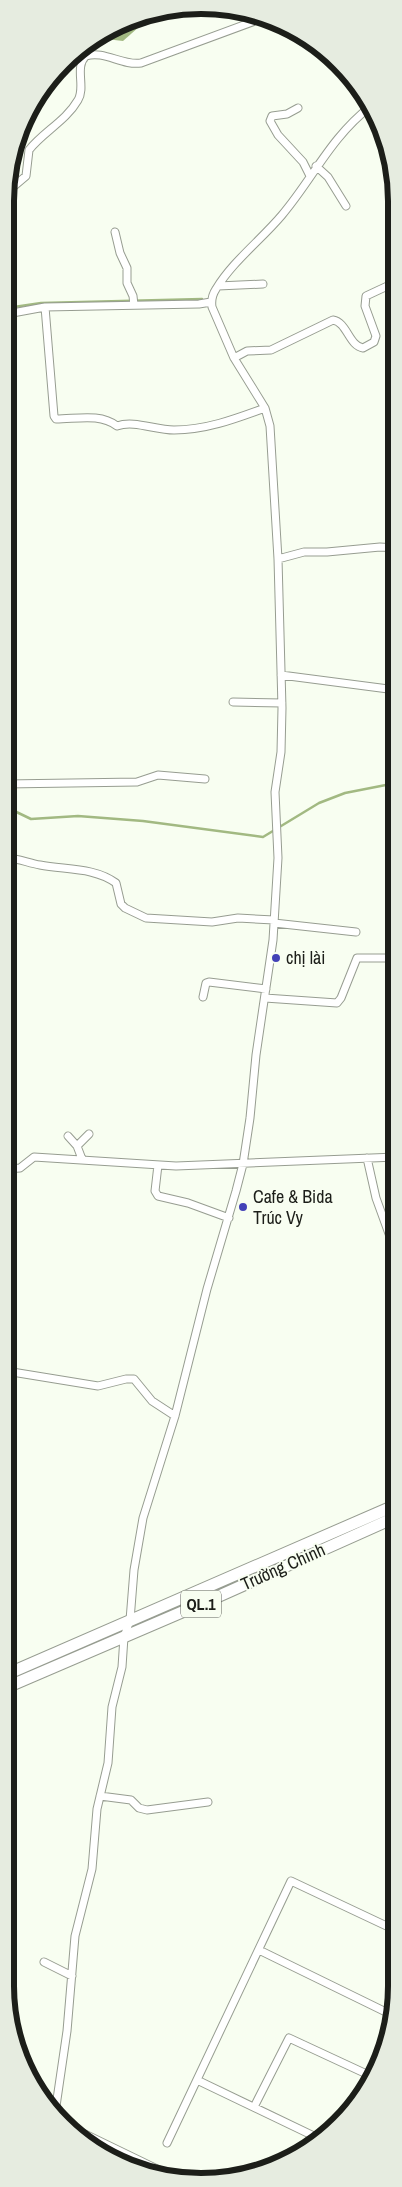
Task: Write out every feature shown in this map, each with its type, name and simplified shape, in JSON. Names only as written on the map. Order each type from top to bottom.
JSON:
[{"type":"main road","name":"Trường Chinh","points":[[14,1671],[388,1508]]},
{"type":"main road","name":"Trường Chinh","points":[[14,1684],[388,1521]]},
{"type":"main road","points":[[97,2142],[139,2162]]},
{"type":"street","points":[[14,186],[26,176],[29,150],[68,113],[80,98],[81,64],[86,56],[93,54],[129,63],[141,63],[254,22]]},
{"type":"street","points":[[298,108],[287,114],[272,116],[270,121],[278,135],[303,162],[310,176]]},
{"type":"street","points":[[56,2105],[67,2031],[75,1936],[92,1868],[100,1796],[108,1763],[112,1707],[122,1666],[124,1637],[130,1620],[134,1570],[143,1518],[175,1416],[207,1289],[243,1164],[274,922],[278,858],[275,792],[281,752],[282,703],[272,441],[269,417],[234,358],[211,302],[218,286],[242,257],[282,215],[346,127],[365,112]]},
{"type":"street","points":[[316,166],[328,177],[346,206]]},
{"type":"street","points":[[115,232],[120,253],[128,268],[127,283],[133,296],[134,305]]},
{"type":"street","points":[[218,286],[263,284]]},
{"type":"street","points":[[234,358],[247,351],[271,350],[333,320],[339,321],[358,347],[363,348],[374,342],[376,336],[365,306],[366,296],[388,286]]},
{"type":"street","points":[[14,313],[45,307],[211,302]]},
{"type":"street","points":[[45,307],[54,416],[56,419],[99,418],[109,420],[117,426],[131,424],[154,429],[193,429],[204,428],[265,408]]},
{"type":"street","points":[[278,559],[304,552],[388,548]]},
{"type":"street","points":[[281,675],[388,689]]},
{"type":"street","points":[[233,702],[282,703]]},
{"type":"street","points":[[14,784],[137,782],[158,774],[205,779]]},
{"type":"street","points":[[14,859],[87,872],[116,882],[118,898],[125,908],[146,918],[212,922],[238,918],[356,932]]},
{"type":"street","points":[[265,998],[337,1002],[341,998],[357,958],[388,958]]},
{"type":"street","points":[[203,997],[206,983],[209,982],[266,989]]},
{"type":"street","points":[[77,1146],[89,1134]]},
{"type":"street","points":[[68,1136],[77,1146],[82,1159]]},
{"type":"street","points":[[14,1168],[20,1168],[34,1157],[158,1165],[243,1164],[388,1157]]},
{"type":"street","points":[[367,1158],[376,1198],[388,1231]]},
{"type":"street","points":[[158,1165],[155,1191],[158,1196],[188,1203],[229,1218]]},
{"type":"street","points":[[14,1371],[98,1386],[126,1379],[134,1379],[152,1401],[175,1416]]},
{"type":"street","points":[[100,1796],[132,1800],[139,1808],[147,1810],[208,1802]]},
{"type":"street","points":[[167,2143],[291,1881],[388,1927]]},
{"type":"street","points":[[259,1950],[387,2012]]},
{"type":"street","points":[[44,1962],[72,1976]]},
{"type":"street","points":[[254,2107],[289,2038],[366,2074]]},
{"type":"street","points":[[197,2080],[314,2136]]},
{"type":"shaded area","points":[[143,23],[123,41],[107,39]]},
{"type":"waterway","points":[[14,307],[41,303],[202,299]]},
{"type":"waterway","points":[[14,811],[31,819],[78,816],[143,821],[263,837],[319,803],[345,793],[388,785]]},
{"type":"place","name":"chị lài","points":[[276,958]]},
{"type":"place","name":"Cafe & Bida Trúc Vy","points":[[243,1207]]}]
